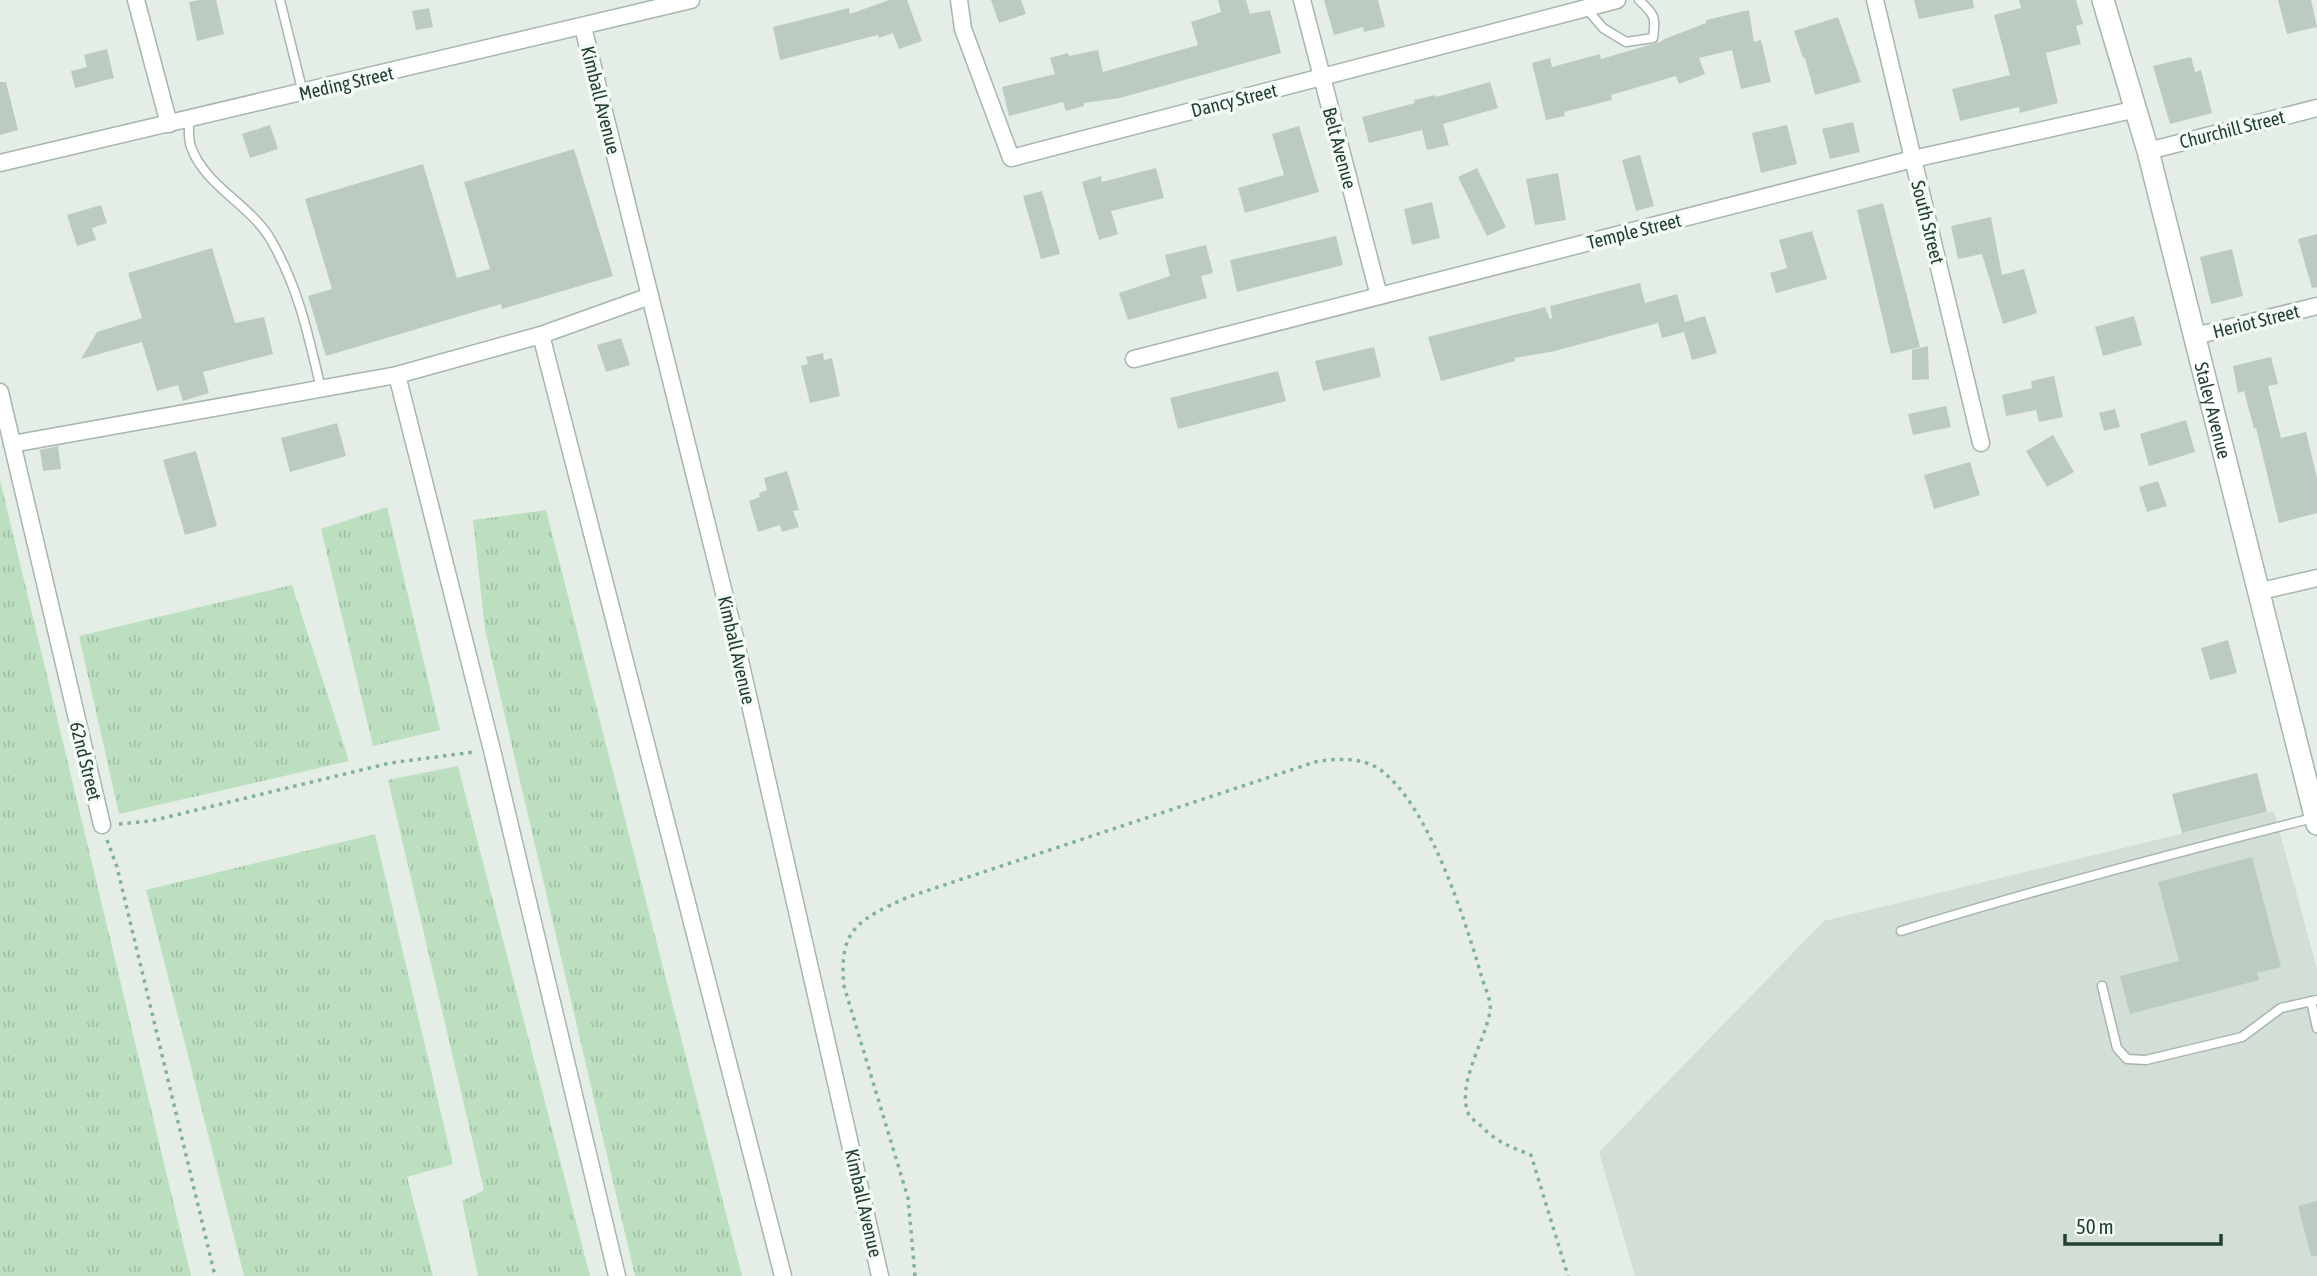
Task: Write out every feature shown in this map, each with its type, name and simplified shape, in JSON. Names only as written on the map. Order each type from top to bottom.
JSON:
[{"type":"street","points":[[136,0],[169,124]]},
{"type":"street","name":"Meding Street","points":[[0,163],[691,0]]},
{"type":"street","name":"Dancy Street","points":[[959,0],[963,29],[1011,158],[1617,0]]},
{"type":"street","name":"Belt Avenue","points":[[1302,0],[1379,296]]},
{"type":"street","name":"South Street","points":[[1875,0],[1981,443]]},
{"type":"street","name":"Staley Avenue","points":[[2103,0],[2148,151],[2316,821]]},
{"type":"street","name":"Kimball Avenue","points":[[583,27],[731,621],[880,1276]]},
{"type":"street","name":"Churchill Street","points":[[2148,151],[2317,107]]},
{"type":"street","name":"Temple Street","points":[[1134,359],[1913,159],[2137,109]]},
{"type":"street","points":[[12,444],[397,375],[541,335],[650,296]]},
{"type":"street","name":"Heriot Street","points":[[2195,336],[2317,306]]},
{"type":"street","points":[[541,335],[783,1276]]},
{"type":"street","points":[[397,375],[492,750],[617,1276]]},
{"type":"street","name":"62nd Street","points":[[0,392],[102,825]]},
{"type":"street","points":[[2257,592],[2317,578]]},
{"type":"lane","points":[[280,0],[303,93]]},
{"type":"lane","points":[[1586,8],[1603,28],[1626,42],[1653,38],[1656,20],[1639,0]]},
{"type":"lane","points":[[189,120],[190,145],[201,167],[270,237],[290,276],[301,304],[321,388]]},
{"type":"lane","points":[[1901,931],[2111,870],[2316,821]]},
{"type":"lane","points":[[2102,986],[2117,1048],[2127,1059],[2146,1060],[2242,1037],[2281,1008],[2314,1001],[2317,1028]]},
{"type":"path","name":"62nd Street","points":[[102,825],[151,821],[390,762],[492,750]]},
{"type":"path","points":[[915,1276],[908,1198],[844,986],[842,966],[846,943],[854,928],[871,914],[908,897],[1315,762],[1336,758],[1358,761],[1379,769],[1400,786],[1425,827],[1468,927],[1491,1010],[1473,1060],[1466,1093],[1469,1115],[1495,1140],[1531,1154],[1568,1276]]},
{"type":"path","points":[[102,825],[117,867],[215,1276]]},
{"type":"shaded area","points":[[2274,811],[2317,969],[2317,1276],[1635,1276],[1599,1152],[1824,921]]},
{"type":"green space","points":[[0,480],[191,1276],[0,1276]]},
{"type":"green space","points":[[387,507],[440,730],[373,746],[321,529]]},
{"type":"green space","points":[[546,510],[742,1276],[635,1276],[485,630],[473,520]]},
{"type":"green space","points":[[292,585],[349,761],[119,814],[79,636]]},
{"type":"green space","points":[[458,766],[590,1276],[478,1276],[462,1201],[484,1190],[388,780]]},
{"type":"green space","points":[[375,834],[453,1164],[407,1177],[433,1276],[244,1276],[146,890]]},
{"type":"building","points":[[216,0],[224,34],[197,41],[189,2]]},
{"type":"building","points":[[889,0],[907,0],[922,41],[899,49],[893,33],[879,38],[878,35],[780,60],[773,27],[849,8],[850,14]]},
{"type":"building","points":[[991,0],[1021,0],[1026,14],[999,23]]},
{"type":"building","points":[[1218,0],[1246,0],[1250,14],[1270,10],[1281,53],[1120,98],[1084,103],[1084,106],[1066,111],[1063,102],[1009,116],[1002,87],[1055,74],[1050,58],[1098,50],[1103,72],[1198,45],[1191,22],[1221,12]]},
{"type":"building","points":[[1324,0],[1378,0],[1385,27],[1364,32],[1363,27],[1334,35]]},
{"type":"building","points":[[1914,0],[1973,0],[1974,8],[1919,19]]},
{"type":"building","points":[[2019,0],[2076,0],[2083,24],[2076,26],[2081,44],[2046,53],[2058,103],[2020,113],[2019,107],[1960,121],[1952,89],[2010,75],[1994,15],[2021,8]]},
{"type":"building","points":[[2278,0],[2311,0],[2317,27],[2287,34]]},
{"type":"building","points":[[429,8],[433,27],[416,30],[412,11]]},
{"type":"building","points":[[1749,10],[1754,42],[1761,40],[1771,82],[1741,89],[1732,50],[1699,58],[1705,74],[1679,84],[1676,76],[1611,95],[1612,100],[1564,112],[1565,116],[1546,120],[1532,63],[1550,58],[1552,67],[1600,54],[1601,59],[1663,41],[1706,23],[1706,20]]},
{"type":"building","points":[[1838,17],[1861,82],[1815,95],[1794,31]]},
{"type":"building","points":[[107,49],[114,78],[75,88],[71,71],[87,67],[84,55]]},
{"type":"building","points":[[2191,57],[2195,72],[2201,70],[2212,113],[2170,124],[2153,66]]},
{"type":"building","points":[[0,82],[6,82],[18,130],[0,135]]},
{"type":"building","points":[[1490,82],[1498,108],[1443,124],[1449,145],[1427,150],[1422,130],[1369,143],[1362,117],[1415,103],[1414,100],[1436,97]]},
{"type":"building","points":[[1853,122],[1860,152],[1830,159],[1822,129]]},
{"type":"building","points":[[270,125],[278,149],[250,158],[242,134]]},
{"type":"building","points":[[1787,125],[1797,164],[1761,173],[1752,133]]},
{"type":"building","points":[[1299,126],[1319,192],[1245,213],[1238,188],[1284,175],[1272,134]]},
{"type":"building","points":[[574,149],[613,276],[502,309],[501,304],[326,356],[308,296],[332,289],[305,199],[423,164],[457,278],[490,269],[464,182]]},
{"type":"building","points":[[1640,155],[1654,206],[1636,211],[1622,160]]},
{"type":"building","points":[[1156,168],[1164,198],[1111,211],[1118,234],[1099,240],[1082,182],[1101,176],[1102,182]]},
{"type":"building","points":[[1477,168],[1506,227],[1487,236],[1458,177]]},
{"type":"building","points":[[1558,173],[1566,220],[1535,225],[1526,179]]},
{"type":"building","points":[[1042,191],[1060,254],[1041,259],[1023,196]]},
{"type":"building","points":[[1432,202],[1440,238],[1412,245],[1404,209]]},
{"type":"building","points":[[1883,203],[1920,347],[1891,354],[1857,210]]},
{"type":"building","points":[[101,205],[107,223],[92,228],[96,240],[77,246],[67,215]]},
{"type":"building","points":[[1991,217],[2002,275],[2024,269],[2037,313],[2003,324],[1982,254],[1958,259],[1951,226]]},
{"type":"building","points":[[1812,231],[1827,279],[1776,293],[1770,273],[1787,268],[1779,240]]},
{"type":"building","points":[[2317,234],[2317,287],[2312,288],[2298,239]]},
{"type":"building","points":[[1336,236],[1343,265],[1237,292],[1230,260]]},
{"type":"building","points":[[1206,245],[1213,273],[1201,276],[1207,298],[1128,320],[1119,293],[1170,276],[1165,255]]},
{"type":"building","points":[[212,248],[235,323],[264,317],[273,354],[203,372],[209,393],[183,401],[178,385],[157,391],[142,342],[81,359],[97,332],[142,318],[128,273]]},
{"type":"building","points":[[2232,249],[2243,296],[2211,304],[2200,257]]},
{"type":"building","points":[[1640,283],[1645,303],[1677,294],[1685,322],[1705,316],[1717,353],[1692,360],[1684,332],[1662,338],[1658,323],[1555,351],[1515,358],[1515,361],[1441,381],[1428,337],[1545,307],[1550,319],[1550,306]]},
{"type":"building","points":[[2134,316],[2142,345],[2103,356],[2095,327]]},
{"type":"building","points":[[621,338],[630,365],[606,372],[597,345]]},
{"type":"building","points":[[1928,346],[1929,379],[1912,380],[1912,350]]},
{"type":"building","points":[[1374,347],[1381,377],[1323,391],[1315,361]]},
{"type":"building","points":[[823,353],[824,360],[832,358],[840,396],[810,403],[801,366],[808,364],[806,357]]},
{"type":"building","points":[[2271,357],[2278,384],[2268,386],[2281,438],[2306,432],[2317,478],[2317,513],[2279,523],[2256,428],[2254,429],[2244,391],[2238,393],[2233,366]]},
{"type":"building","points":[[1278,371],[1286,401],[1178,429],[1170,398]]},
{"type":"building","points":[[2054,376],[2063,417],[2039,422],[2036,410],[2006,416],[2002,395],[2032,388],[2031,381]]},
{"type":"building","points":[[1946,406],[1951,427],[1913,435],[1908,414]]},
{"type":"building","points":[[2115,409],[2120,427],[2104,431],[2099,413]]},
{"type":"building","points":[[2186,420],[2195,452],[2149,466],[2140,434]]},
{"type":"building","points":[[337,423],[346,456],[290,472],[281,438]]},
{"type":"building","points":[[2053,435],[2074,472],[2047,487],[2026,451]]},
{"type":"building","points":[[58,446],[61,469],[43,471],[40,450]]},
{"type":"building","points":[[196,451],[217,526],[185,535],[163,460]]},
{"type":"building","points":[[1970,462],[1980,495],[1934,509],[1924,475]]},
{"type":"building","points":[[787,471],[799,510],[793,511],[799,527],[782,532],[780,525],[758,532],[749,501],[760,497],[759,493],[767,490],[764,478]]},
{"type":"building","points":[[2158,481],[2167,506],[2147,512],[2139,487]]},
{"type":"building","points":[[2228,640],[2237,673],[2210,680],[2201,648]]},
{"type":"building","points":[[2257,773],[2267,812],[2182,833],[2172,794]]},
{"type":"building","points":[[2252,857],[2281,967],[2257,973],[2259,980],[2130,1014],[2120,976],[2179,961],[2158,882]]},
{"type":"building","points":[[2317,1201],[2317,1256],[2311,1256],[2298,1206]]}]
